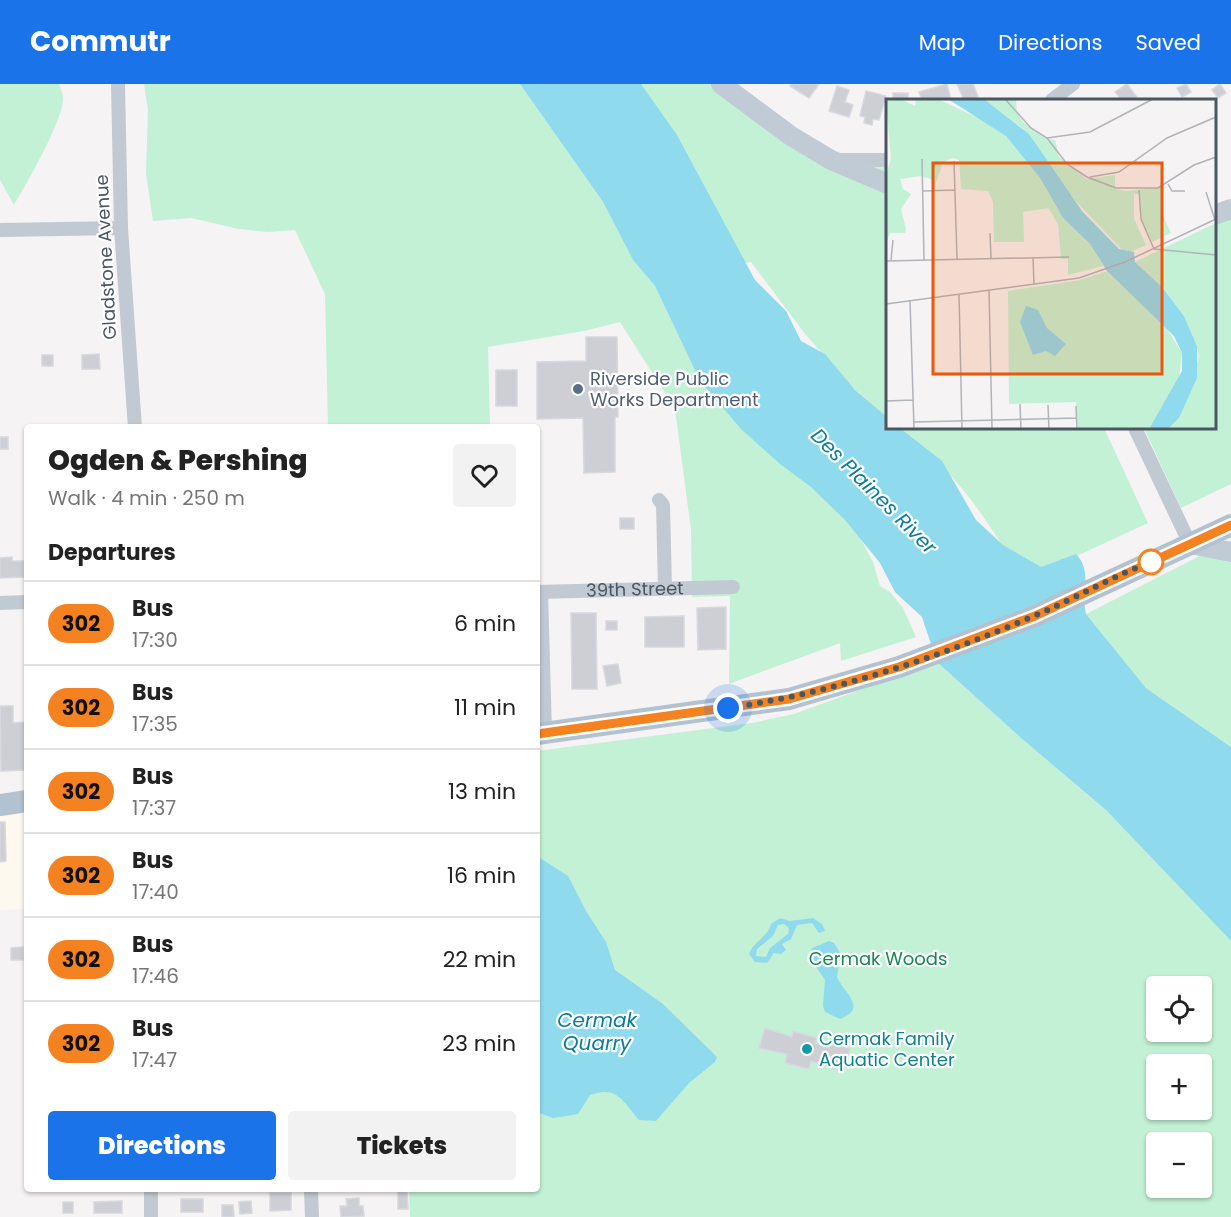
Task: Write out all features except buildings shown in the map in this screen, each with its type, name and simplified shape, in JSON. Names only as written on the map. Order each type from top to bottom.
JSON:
[{"type":"main road","points":[[541,734],[789,699],[899,667],[988,635],[1231,525]]},
{"type":"main road","points":[[0,805],[24,801]]},
{"type":"street","name":"Gladstone Avenue","points":[[118,84],[121,228],[135,424]]},
{"type":"street","points":[[721,84],[791,136],[831,160],[886,183]]},
{"type":"street","points":[[1053,99],[1073,84]]},
{"type":"street","points":[[831,160],[886,160]]},
{"type":"street","points":[[1216,215],[1231,209]]},
{"type":"street","points":[[0,230],[121,228]]},
{"type":"street","points":[[1135,429],[1190,544],[1231,552]]},
{"type":"street","points":[[659,500],[663,505],[665,589]]},
{"type":"street","name":"39th Street","points":[[540,592],[733,587]]},
{"type":"street","points":[[0,603],[24,602]]},
{"type":"street","points":[[540,663],[541,734]]},
{"type":"street","points":[[151,1192],[151,1217]]},
{"type":"street","points":[[311,1192],[312,1217]]},
{"type":"shaded area","points":[[24,804],[24,909],[0,910],[0,807]]},
{"type":"green space","points":[[0,84],[59,84],[63,96],[62,108],[51,136],[14,205],[0,180]]},
{"type":"green space","points":[[144,84],[520,84],[603,202],[633,260],[655,286],[700,381],[761,436],[855,528],[873,562],[880,586],[890,592],[903,608],[916,637],[841,661],[840,643],[729,684],[730,596],[692,597],[691,530],[675,409],[620,322],[584,331],[488,347],[490,424],[328,424],[325,294],[295,230],[267,232],[239,229],[191,218],[153,221],[146,174],[148,110]]},
{"type":"green space","points":[[641,84],[710,84],[739,107],[833,168],[886,167],[886,417],[852,387],[806,335],[751,262],[745,263]]},
{"type":"green space","points":[[1231,216],[1231,484],[1181,508],[1144,429],[1216,429],[1216,222]]},
{"type":"green space","points":[[901,429],[1104,429],[1148,523],[1038,574],[1005,549],[956,482]]},
{"type":"green space","points":[[1231,540],[1231,747],[1146,688],[1086,614]]},
{"type":"green space","name":"Cermak Woods","points":[[937,662],[1021,738],[1106,810],[1231,941],[1231,1217],[410,1217],[409,1192],[540,1192],[540,751],[752,723],[794,714]]},
{"type":"water","name":"Des Plaines River","points":[[520,84],[641,84],[677,135],[755,280],[786,311],[801,341],[825,354],[855,390],[886,416],[886,429],[901,429],[942,461],[976,520],[1003,545],[1041,567],[1076,554],[1084,568],[1086,614],[1146,688],[1231,747],[1231,941],[1106,810],[1021,738],[937,662],[922,617],[895,592],[880,563],[845,520],[811,487],[780,464],[741,429],[700,381],[655,286],[633,260],[603,202]]},
{"type":"water","name":"Cermak Quarry","points":[[540,858],[568,876],[586,911],[606,942],[615,970],[663,1004],[717,1057],[715,1062],[689,1083],[656,1121],[639,1120],[624,1101],[607,1092],[590,1095],[578,1114],[553,1118],[540,1113]]},
{"type":"water","points":[[780,918],[790,921],[813,918],[822,924],[825,931],[819,933],[812,923],[797,925],[791,939],[782,944],[786,950],[781,954],[774,953],[767,963],[755,962],[749,954],[771,924]],"holes":[[[784,924],[789,928],[788,934],[770,948],[766,957],[756,956],[757,949],[773,936],[778,925]]]},
{"type":"water","points":[[829,941],[834,943],[841,954],[837,977],[853,1005],[853,1010],[840,1019],[825,1012],[823,1006],[825,980],[810,958],[812,948]]},
{"type":"bus line","name":"302","points":[[540,734],[789,699],[899,667],[1035,616],[1231,525]]},
{"type":"place","name":"Riverside Public Works Department","points":[[578,389]]},
{"type":"place","name":"Cermak Family Aquatic Center","points":[[807,1049]]},
{"type":"route","points":[[728,708],[789,699],[899,667],[1035,616],[1151,562]]}]
